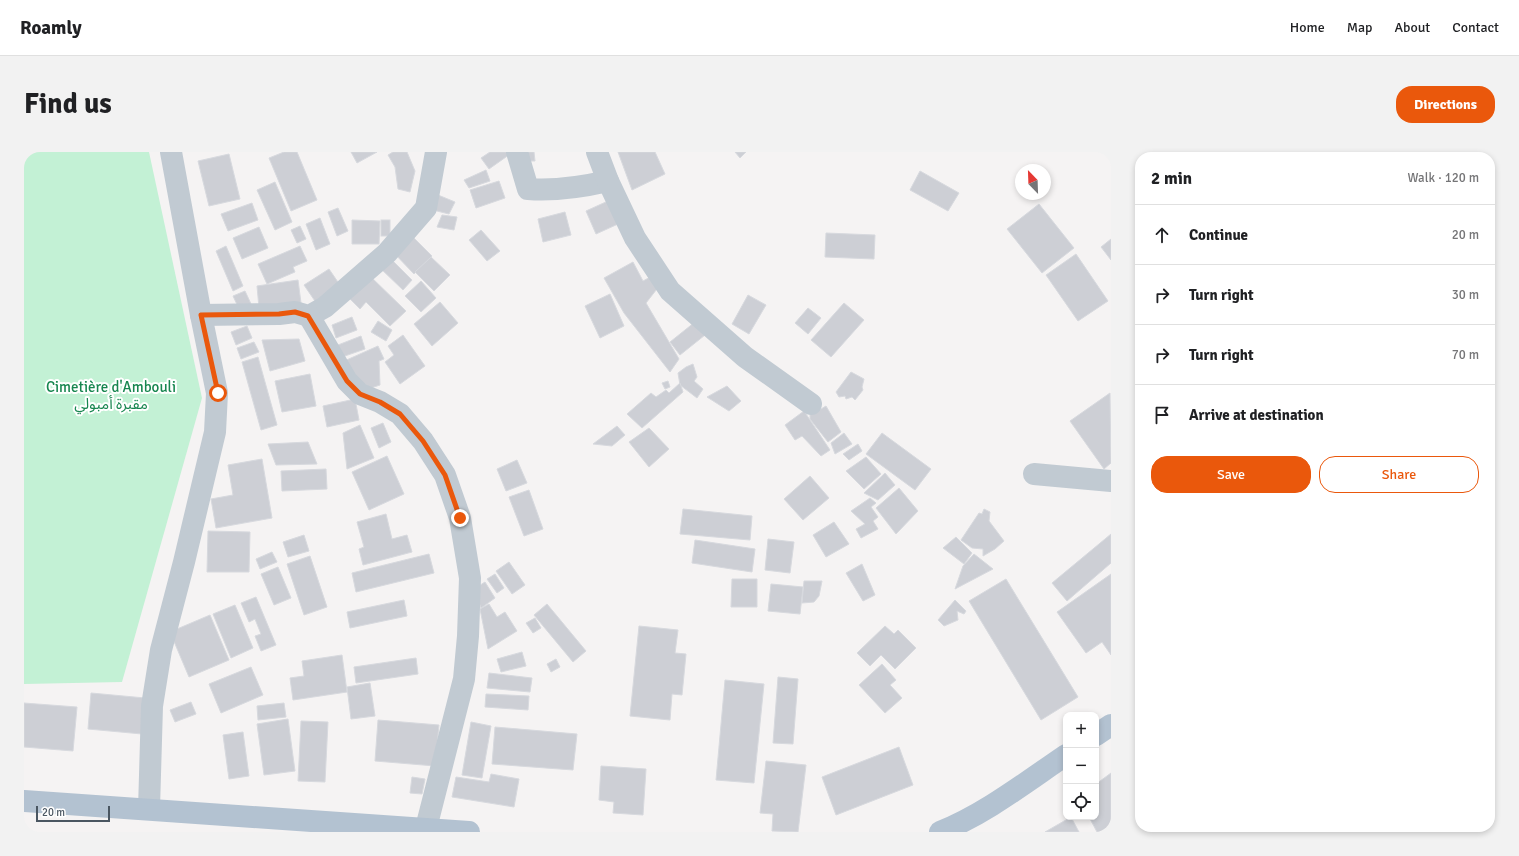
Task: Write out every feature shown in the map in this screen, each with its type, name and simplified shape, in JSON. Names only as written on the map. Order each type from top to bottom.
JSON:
[{"type":"main road","points":[[1099,733],[1111,725]]},
{"type":"main road","points":[[940,832],[999,801],[1063,757]]},
{"type":"main road","points":[[24,801],[470,832]]},
{"type":"street","points":[[149,809],[152,706],[161,650],[215,432],[218,393],[201,315],[171,152]]},
{"type":"street","points":[[308,316],[325,307],[387,253],[426,208],[436,152]]},
{"type":"street","points":[[518,152],[528,189],[537,190],[583,186],[608,181]]},
{"type":"street","points":[[597,152],[608,181],[635,238],[670,292],[744,357],[811,404]]},
{"type":"street","points":[[201,315],[279,314],[295,312],[308,316],[347,381],[360,394],[380,402],[400,414],[423,441],[445,475],[460,518],[470,578],[468,636],[464,679],[426,828]]},
{"type":"street","points":[[1034,474],[1111,481]]},
{"type":"green space","name":"Cimetière d'Ambouli مقبرة أمبولي","points":[[24,152],[149,152],[202,398],[122,682],[24,684]]},
{"type":"building","points":[[284,152],[297,152],[317,200],[291,211],[269,158]]},
{"type":"building","points":[[351,152],[377,152],[357,163]]},
{"type":"building","points":[[393,152],[407,152],[415,171],[410,192],[398,189],[395,167],[388,155]]},
{"type":"building","points":[[490,152],[513,152],[489,169],[481,158]]},
{"type":"building","points":[[521,152],[534,152],[535,161],[523,161]]},
{"type":"building","points":[[618,152],[655,152],[665,174],[632,190]]},
{"type":"building","points":[[735,152],[746,152],[740,158]]},
{"type":"building","points":[[229,154],[240,199],[209,206],[198,161]]},
{"type":"building","points":[[486,170],[490,181],[469,188],[464,180]]},
{"type":"building","points":[[920,171],[959,193],[948,211],[910,190]]},
{"type":"building","points":[[499,181],[505,198],[476,208],[470,190]]},
{"type":"building","points":[[275,182],[292,222],[275,230],[257,190]]},
{"type":"building","points":[[438,195],[455,202],[449,214],[433,210]]},
{"type":"building","points":[[608,201],[618,224],[596,234],[586,211]]},
{"type":"building","points":[[252,203],[258,220],[228,231],[221,214]]},
{"type":"building","points":[[1039,204],[1074,248],[1042,273],[1007,229]]},
{"type":"building","points":[[338,208],[348,231],[337,236],[328,212]]},
{"type":"building","points":[[565,212],[571,235],[543,242],[538,219]]},
{"type":"building","points":[[442,215],[457,217],[454,230],[437,227]]},
{"type":"building","points":[[320,218],[330,244],[316,250],[306,224]]},
{"type":"building","points":[[352,220],[380,221],[379,244],[352,244]]},
{"type":"building","points":[[381,220],[390,220],[390,236],[381,236]]},
{"type":"building","points":[[300,226],[306,239],[297,243],[291,230]]},
{"type":"building","points":[[259,227],[268,248],[242,259],[233,238]]},
{"type":"building","points":[[481,230],[500,251],[487,261],[469,240]]},
{"type":"building","points":[[826,233],[875,235],[874,259],[825,257]]},
{"type":"building","points":[[410,234],[432,256],[414,274],[393,252]]},
{"type":"building","points":[[1111,239],[1111,260],[1101,247]]},
{"type":"building","points":[[226,246],[243,286],[233,291],[216,251]]},
{"type":"building","points":[[300,246],[307,261],[293,267],[295,272],[267,284],[258,264]]},
{"type":"building","points":[[1076,254],[1108,301],[1078,321],[1046,275]]},
{"type":"building","points":[[388,256],[412,280],[403,290],[378,266]]},
{"type":"building","points":[[431,257],[450,275],[434,291],[415,272]]},
{"type":"building","points":[[633,262],[643,281],[654,275],[660,285],[646,303],[679,359],[670,372],[624,313],[604,278]]},
{"type":"building","points":[[329,269],[342,288],[317,304],[304,285]]},
{"type":"building","points":[[370,276],[406,311],[390,326],[366,302],[360,309],[348,297]]},
{"type":"building","points":[[298,280],[301,303],[259,308],[257,286]]},
{"type":"building","points":[[421,281],[436,298],[421,312],[405,296]]},
{"type":"building","points":[[245,291],[252,306],[240,311],[233,296]]},
{"type":"building","points":[[610,294],[624,326],[600,338],[585,306]]},
{"type":"building","points":[[748,295],[766,305],[749,334],[732,324]]},
{"type":"building","points":[[440,302],[458,323],[432,346],[414,324]]},
{"type":"building","points":[[844,303],[864,320],[831,357],[811,340]]},
{"type":"building","points":[[808,308],[821,318],[808,334],[795,323]]},
{"type":"building","points":[[352,317],[357,330],[336,338],[332,325]]},
{"type":"building","points":[[378,321],[392,330],[386,341],[371,332]]},
{"type":"building","points":[[695,322],[705,335],[680,355],[670,342]]},
{"type":"building","points":[[247,326],[252,338],[236,345],[231,332]]},
{"type":"building","points":[[403,335],[425,366],[400,384],[385,362],[394,355],[388,346]]},
{"type":"building","points":[[361,336],[365,349],[342,357],[338,345]]},
{"type":"building","points":[[299,339],[305,361],[270,371],[262,340]]},
{"type":"building","points":[[254,342],[259,352],[241,359],[237,348]]},
{"type":"building","points":[[378,346],[384,359],[379,361],[380,385],[371,388],[347,374],[342,362]]},
{"type":"building","points":[[258,357],[277,425],[261,430],[242,362]]},
{"type":"building","points":[[693,364],[697,377],[694,381],[703,389],[697,398],[680,385],[678,373]]},
{"type":"building","points":[[851,372],[864,379],[862,387],[863,390],[855,400],[852,397],[846,399],[845,396],[839,397],[836,392]]},
{"type":"building","points":[[310,374],[316,406],[282,412],[275,381]]},
{"type":"building","points":[[668,381],[670,387],[665,389],[662,383]]},
{"type":"building","points":[[680,383],[683,392],[642,428],[627,414],[651,393],[656,397],[666,390],[669,393]]},
{"type":"building","points":[[727,386],[741,401],[729,411],[707,397]]},
{"type":"building","points":[[1110,393],[1111,463],[1104,469],[1070,421]]},
{"type":"building","points":[[355,399],[359,420],[327,427],[323,406]]},
{"type":"building","points":[[826,406],[841,432],[828,442],[810,419],[810,410],[821,409]]},
{"type":"building","points":[[804,411],[830,450],[821,456],[802,436],[795,440],[785,425]]},
{"type":"building","points":[[383,423],[391,442],[379,448],[371,428]]},
{"type":"building","points":[[360,425],[374,458],[347,469],[343,433]]},
{"type":"building","points":[[617,426],[625,435],[612,446],[593,444]]},
{"type":"building","points":[[649,428],[669,449],[649,467],[629,442]]},
{"type":"building","points":[[844,433],[852,444],[835,454],[831,443]]},
{"type":"building","points":[[882,433],[931,469],[915,490],[866,454]]},
{"type":"building","points":[[308,442],[317,464],[276,465],[268,444]]},
{"type":"building","points":[[858,444],[862,451],[849,460],[843,454]]},
{"type":"building","points":[[387,456],[404,494],[369,510],[352,472]]},
{"type":"building","points":[[866,457],[881,474],[864,489],[846,471]]},
{"type":"building","points":[[262,459],[272,518],[216,528],[211,499],[233,495],[228,465]]},
{"type":"building","points":[[517,460],[527,483],[506,491],[497,469]]},
{"type":"building","points":[[326,469],[327,489],[282,491],[281,471]]},
{"type":"building","points":[[885,473],[895,485],[878,500],[864,493]]},
{"type":"building","points":[[810,476],[829,498],[803,520],[784,499]]},
{"type":"building","points":[[899,488],[918,511],[896,534],[876,508]]},
{"type":"building","points":[[529,490],[543,529],[524,536],[509,497]]},
{"type":"building","points":[[870,498],[876,503],[871,507],[878,517],[873,521],[878,529],[861,538],[856,529],[865,524],[851,511]]},
{"type":"building","points":[[683,509],[752,516],[750,540],[680,534]]},
{"type":"building","points":[[984,509],[990,512],[989,521],[1004,541],[995,549],[983,556],[983,549],[972,548],[961,540],[979,513],[982,514]]},
{"type":"building","points":[[386,514],[392,539],[407,535],[412,552],[363,565],[359,549],[364,547],[357,522]]},
{"type":"building","points":[[834,522],[849,544],[826,557],[813,535]]},
{"type":"building","points":[[208,531],[250,532],[249,572],[207,572]]},
{"type":"building","points":[[1111,534],[1111,563],[1067,601],[1052,583]]},
{"type":"building","points":[[304,535],[309,551],[288,557],[283,542]]},
{"type":"building","points":[[956,537],[972,553],[964,564],[943,548]]},
{"type":"building","points":[[768,539],[794,542],[790,573],[765,570]]},
{"type":"building","points":[[695,540],[755,549],[752,572],[692,563]]},
{"type":"building","points":[[272,552],[277,562],[260,569],[256,559]]},
{"type":"building","points":[[429,554],[434,573],[356,592],[352,573]]},
{"type":"building","points":[[974,554],[993,569],[955,589],[963,566]]},
{"type":"building","points":[[310,556],[327,607],[304,615],[287,564]]},
{"type":"building","points":[[509,562],[525,585],[512,594],[496,571]]},
{"type":"building","points":[[862,564],[875,595],[863,601],[846,573]]},
{"type":"building","points":[[278,567],[291,598],[274,605],[261,574]]},
{"type":"building","points":[[495,574],[504,588],[497,593],[487,579]]},
{"type":"building","points":[[1111,574],[1111,655],[1102,642],[1086,653],[1057,612]]},
{"type":"building","points":[[732,579],[757,579],[757,607],[731,607]]},
{"type":"building","points":[[1006,579],[1078,697],[1041,720],[969,601]]},
{"type":"building","points":[[804,581],[822,581],[819,596],[814,602],[802,603]]},
{"type":"building","points":[[485,582],[495,598],[481,608],[474,589]]},
{"type":"building","points":[[771,584],[803,587],[800,614],[768,611]]},
{"type":"building","points":[[256,597],[276,645],[261,651],[255,636],[261,634],[255,619],[249,622],[241,603]]},
{"type":"building","points":[[404,600],[407,616],[350,628],[347,612]]},
{"type":"building","points":[[955,600],[966,611],[964,614],[957,611],[958,620],[944,626],[938,620]]},
{"type":"building","points":[[489,604],[497,617],[505,612],[517,631],[488,649],[480,609]]},
{"type":"building","points":[[547,604],[586,651],[573,662],[534,615]]},
{"type":"building","points":[[235,605],[253,648],[231,658],[213,614]]},
{"type":"building","points":[[210,615],[229,660],[189,677],[170,632]]},
{"type":"building","points":[[535,618],[541,628],[533,633],[526,623]]},
{"type":"building","points":[[639,626],[678,630],[675,653],[686,654],[682,695],[672,694],[670,720],[630,716]]},
{"type":"building","points":[[885,626],[894,634],[898,630],[916,648],[895,669],[881,655],[870,666],[857,653]]},
{"type":"building","points":[[522,652],[526,666],[501,672],[497,659]]},
{"type":"building","points":[[342,655],[347,692],[293,700],[290,678],[304,676],[302,661]]},
{"type":"building","points":[[416,658],[418,674],[356,683],[354,667]]},
{"type":"building","points":[[556,659],[560,667],[551,672],[547,664]]},
{"type":"building","points":[[882,664],[896,680],[890,685],[902,698],[885,713],[859,685]]},
{"type":"building","points":[[251,667],[263,695],[221,713],[209,684]]},
{"type":"building","points":[[489,673],[532,678],[530,692],[487,688]]},
{"type":"building","points":[[778,677],[798,679],[793,744],[773,743]]},
{"type":"building","points":[[725,680],[764,684],[754,783],[716,780]]},
{"type":"building","points":[[370,683],[375,716],[351,719],[347,687]]},
{"type":"building","points":[[91,693],[145,698],[142,734],[88,729]]},
{"type":"building","points":[[486,694],[529,696],[528,710],[485,707]]},
{"type":"building","points":[[191,702],[196,714],[175,722],[170,710]]},
{"type":"building","points":[[24,703],[77,707],[73,751],[24,747]]},
{"type":"building","points":[[284,703],[286,717],[258,720],[257,706]]},
{"type":"building","points":[[288,719],[295,771],[264,775],[257,724]]},
{"type":"building","points":[[378,720],[439,725],[435,766],[375,761]]},
{"type":"building","points":[[301,721],[328,722],[325,782],[298,781]]},
{"type":"building","points":[[471,722],[491,726],[482,778],[462,775]]},
{"type":"building","points":[[495,727],[577,734],[573,770],[492,764]]},
{"type":"building","points":[[243,732],[249,776],[229,779],[223,735]]},
{"type":"building","points":[[899,747],[913,785],[836,815],[822,777]]},
{"type":"building","points":[[766,761],[806,765],[798,832],[772,831],[773,814],[760,813]]},
{"type":"building","points":[[601,766],[646,769],[643,815],[613,813],[614,802],[599,800]]},
{"type":"building","points":[[1111,773],[1111,832],[1097,832],[1091,820],[1099,820],[1099,782]]},
{"type":"building","points":[[491,774],[519,779],[514,807],[452,797],[456,777],[489,782]]},
{"type":"building","points":[[412,777],[425,779],[422,794],[410,793]]},
{"type":"building","points":[[1066,820],[1073,820],[1079,832],[1045,832]]},
{"type":"route","points":[[218,393],[201,315],[279,314],[295,312],[308,316],[347,381],[360,394],[380,402],[400,414],[423,441],[445,475],[460,518]]}]
